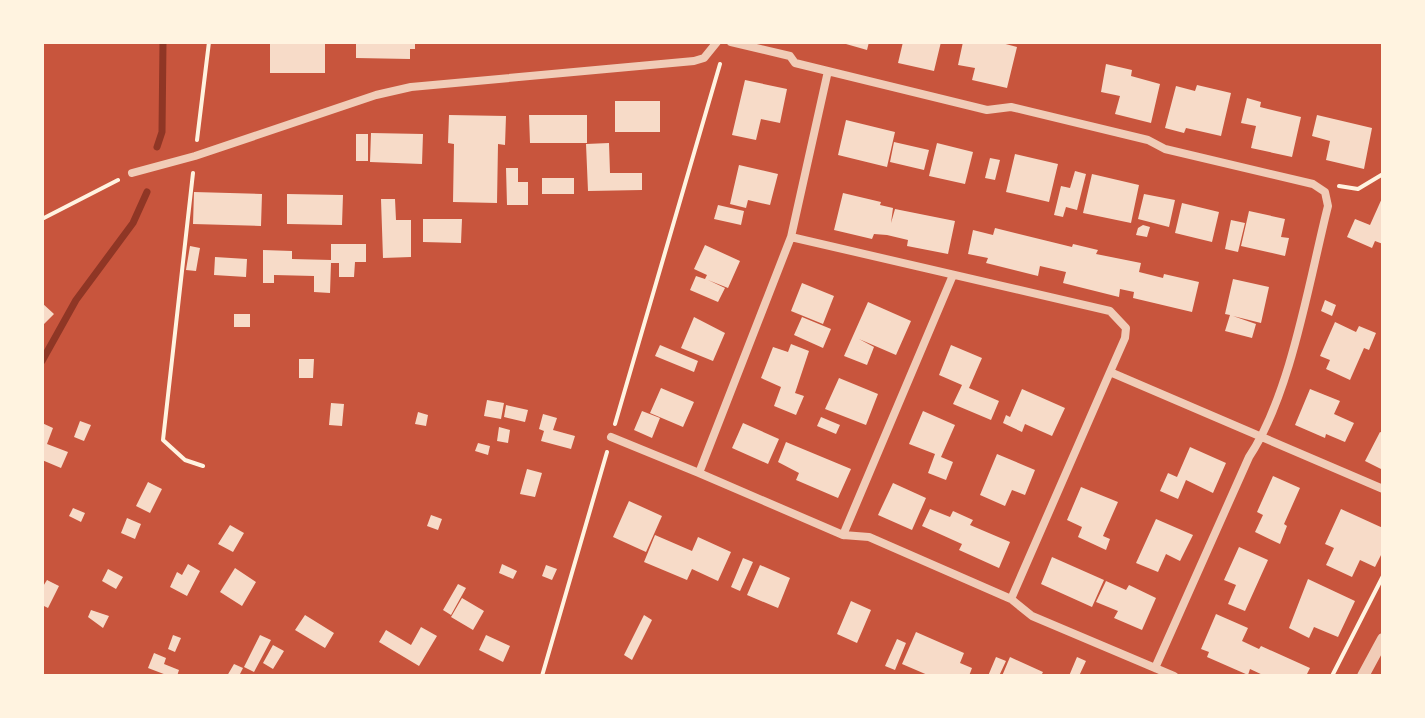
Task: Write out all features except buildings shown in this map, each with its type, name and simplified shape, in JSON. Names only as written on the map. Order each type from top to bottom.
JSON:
[{"type":"street","points":[[731,42],[790,56],[795,63],[987,110],[1011,107],[1148,140],[1165,149],[1313,184],[1325,192],[1328,206],[1290,359],[1263,437],[1249,457],[1155,668]]},
{"type":"street","points":[[132,173],[195,156],[376,95],[411,87],[694,61],[704,58],[714,46]]},
{"type":"street","points":[[699,473],[791,237],[828,71]]},
{"type":"street","points":[[791,237],[1110,311],[1126,328],[1125,338],[1011,599]]},
{"type":"street","points":[[843,535],[953,275]]},
{"type":"street","points":[[1110,372],[1383,489]]},
{"type":"street","points":[[611,437],[843,535],[869,537],[1011,599],[1032,616],[1174,676]]},
{"type":"street","points":[[1363,676],[1383,639]]},
{"type":"path","points":[[203,466],[185,460],[163,440],[209,42]]},
{"type":"path","points":[[542,676],[719,74],[714,46]]},
{"type":"path","points":[[42,219],[132,173]]},
{"type":"path","points":[[1325,192],[1340,186],[1358,189],[1383,174]]},
{"type":"path","points":[[1332,676],[1383,576]]},
{"type":"waterway","points":[[157,147],[162,132],[163,42]]},
{"type":"waterway","points":[[42,361],[76,300],[133,223],[147,192]]}]
